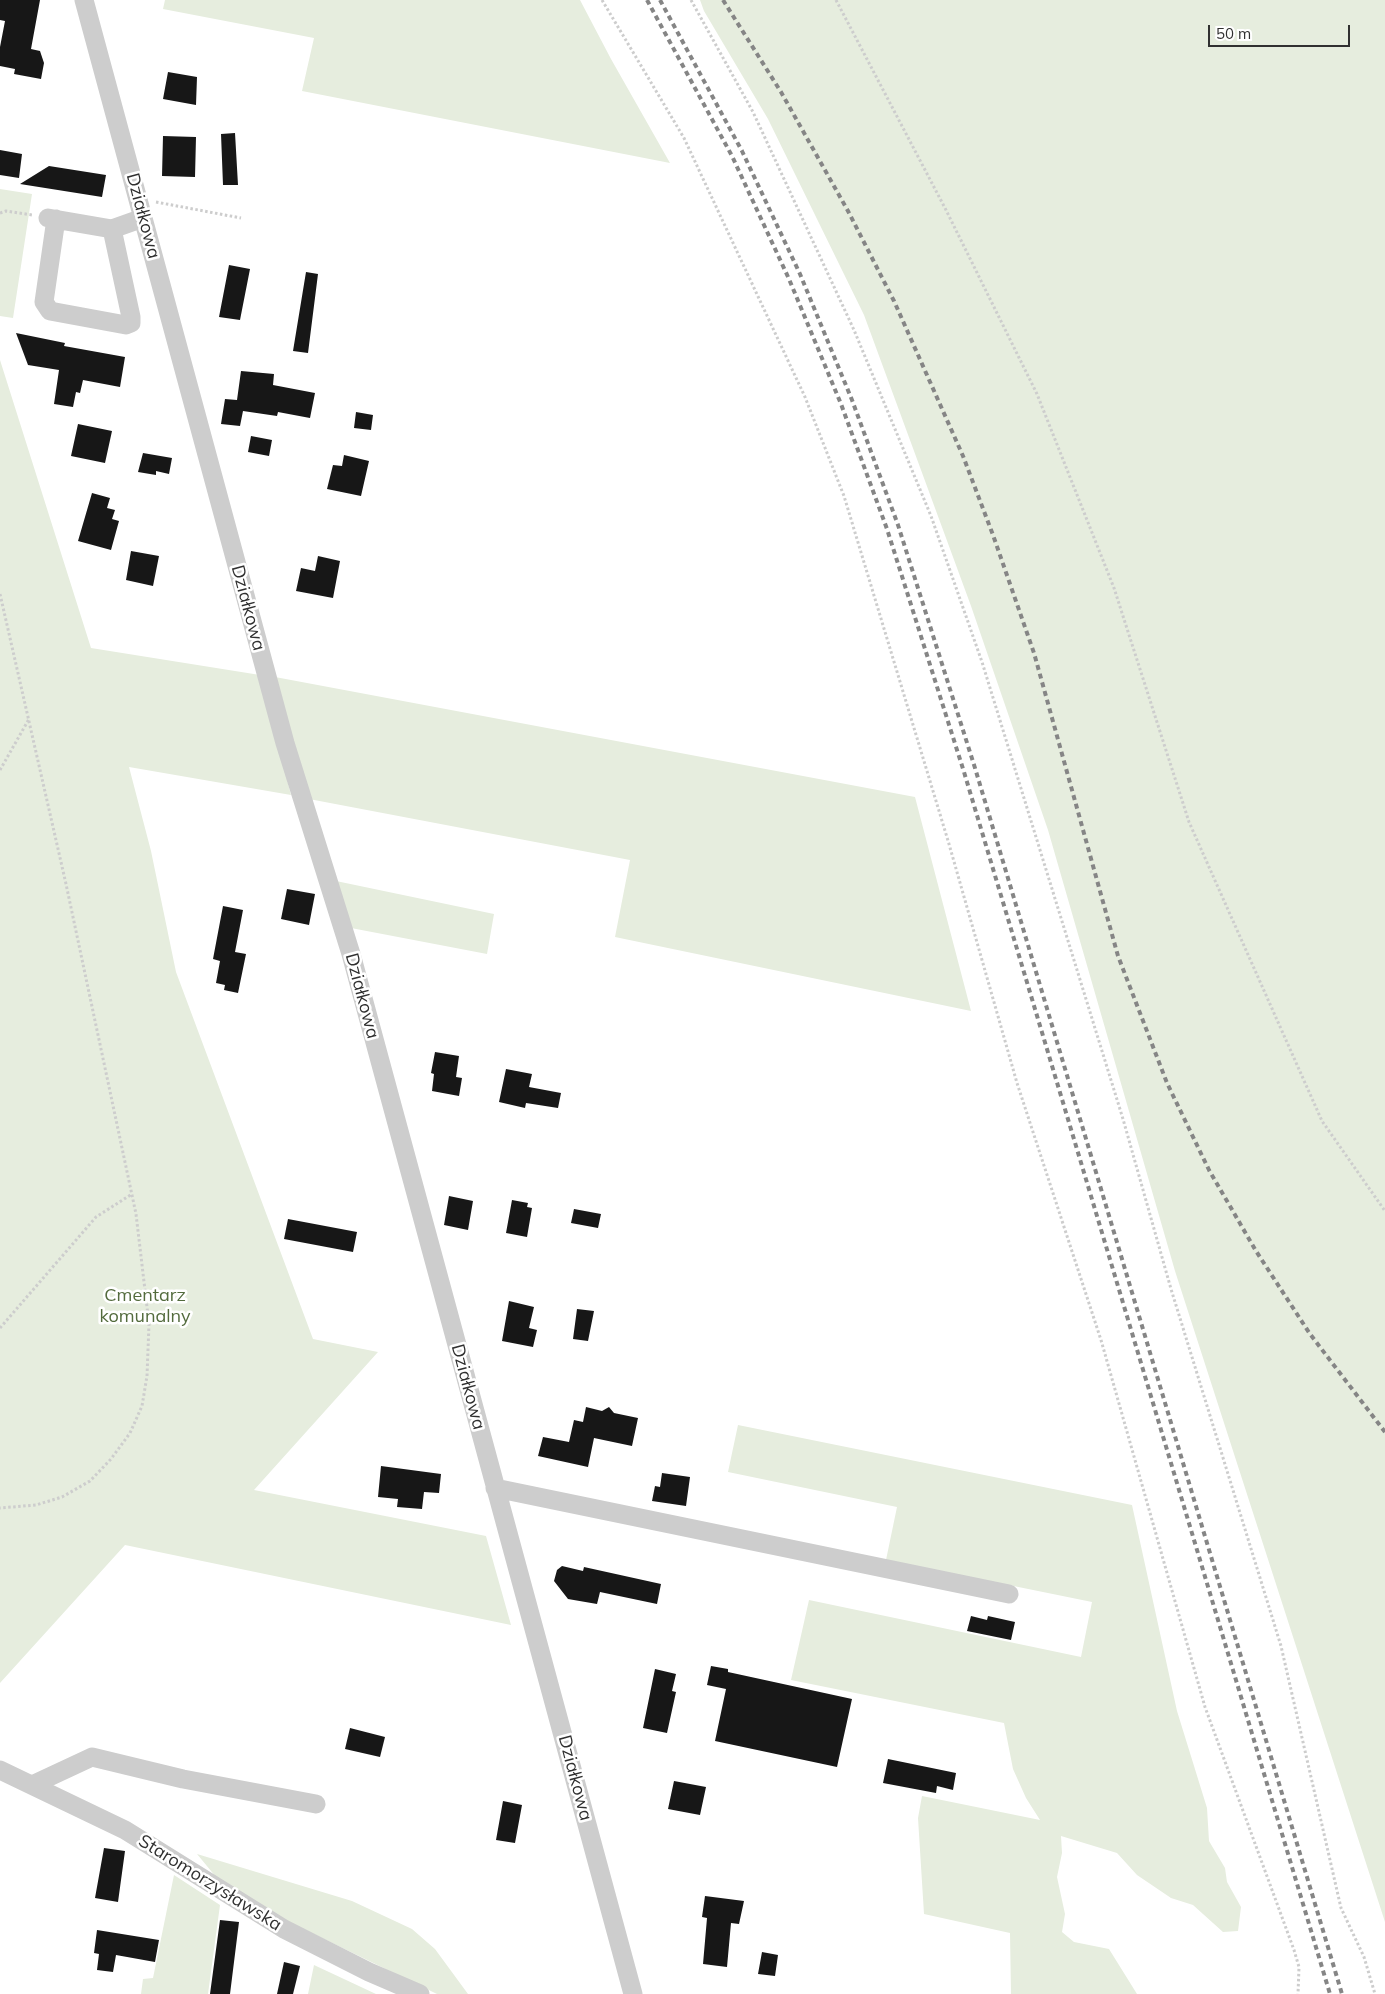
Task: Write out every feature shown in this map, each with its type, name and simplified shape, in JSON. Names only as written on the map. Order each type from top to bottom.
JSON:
[{"type":"street","name":"Działkowa","points":[[84,0],[285,743],[324,862],[351,954],[634,1994]]},
{"type":"street","points":[[112,229],[131,323],[126,325],[50,311],[44,302],[52,219],[112,229],[143,218]]},
{"type":"street","points":[[495,1488],[1009,1594]]},
{"type":"street","points":[[32,1786],[92,1756],[184,1779],[316,1804]]},
{"type":"street","name":"Staromorzysławska","points":[[0,1770],[125,1830],[284,1929],[401,1990],[420,1994]]},
{"type":"path","points":[[602,0],[684,138],[805,397],[844,496],[946,834],[1017,1083],[1101,1340],[1204,1707],[1299,1967],[1298,1994]]},
{"type":"path","points":[[691,0],[753,112],[854,330],[931,516],[982,662],[1278,1637],[1341,1908],[1364,1957],[1376,1994]]},
{"type":"path","points":[[836,0],[946,210],[1037,394],[1114,588],[1189,822],[1322,1121],[1385,1211]]},
{"type":"path","points":[[138,199],[241,218]]},
{"type":"path","points":[[0,213],[6,211],[52,219]]},
{"type":"path","points":[[0,594],[66,884],[132,1194],[149,1324],[147,1376],[142,1406],[130,1433],[111,1460],[90,1481],[62,1497],[36,1506],[0,1508]]},
{"type":"path","points":[[0,770],[29,719]]},
{"type":"path","points":[[0,1328],[96,1217],[132,1194]]},
{"type":"green space","points":[[165,0],[580,0],[670,163],[302,91],[314,38],[163,9]]},
{"type":"green space","points":[[700,0],[1385,0],[1385,1922],[1175,1271],[1048,830],[971,606],[864,315],[768,119],[704,11]]},
{"type":"green space","points":[[0,189],[32,194],[13,318],[0,316]]},
{"type":"green space","name":"Cmentarz komunalny","points":[[0,360],[91,648],[260,675],[291,795],[129,767],[151,851],[176,972],[313,1339],[378,1352],[254,1490],[486,1536],[511,1625],[125,1545],[0,1683]]},
{"type":"green space","points":[[275,677],[915,797],[971,1011],[615,937],[630,860],[309,799]]},
{"type":"green space","points":[[336,881],[494,914],[487,954],[351,928]]},
{"type":"green space","points":[[738,1425],[1132,1505],[1177,1711],[1207,1808],[1209,1841],[1225,1868],[1227,1882],[1241,1907],[1238,1931],[1223,1932],[1193,1905],[1171,1898],[1137,1875],[1117,1853],[1061,1836],[1062,1853],[1057,1877],[1065,1914],[1062,1932],[1074,1942],[1109,1949],[1137,1994],[1011,1994],[1010,1933],[924,1914],[918,1818],[922,1796],[1040,1820],[1026,1798],[1013,1769],[1004,1723],[791,1680],[809,1600],[1081,1657],[1092,1602],[886,1560],[897,1507],[728,1472]]},
{"type":"green space","points":[[197,1854],[352,1901],[412,1929],[435,1949],[468,1994],[437,1994],[285,1920],[216,1877]]},
{"type":"green space","points":[[174,1875],[220,1905],[208,1994],[141,1994],[143,1979],[153,1978]]},
{"type":"green space","points":[[314,1965],[376,1994],[308,1994]]},
{"type":"building","points":[[0,0],[40,0],[31,49],[40,51],[44,63],[41,79],[14,74],[15,69],[0,66],[0,47],[5,21],[0,20]]},
{"type":"building","points":[[168,72],[197,77],[196,105],[163,99]]},
{"type":"building","points":[[235,133],[238,185],[223,185],[221,134]]},
{"type":"building","points":[[163,136],[196,137],[195,177],[162,176]]},
{"type":"building","points":[[0,150],[22,154],[19,178],[0,175]]},
{"type":"building","points":[[49,166],[106,175],[102,197],[20,184]]},
{"type":"building","points":[[229,265],[250,269],[240,320],[219,317]]},
{"type":"building","points":[[306,272],[318,274],[308,353],[293,351]]},
{"type":"building","points":[[16,333],[65,343],[64,346],[125,357],[120,387],[83,380],[80,393],[76,392],[73,407],[54,404],[59,370],[28,365]]},
{"type":"building","points":[[241,371],[274,374],[273,385],[315,393],[310,418],[278,412],[277,416],[243,411],[240,426],[221,424],[225,399],[237,400]]},
{"type":"building","points":[[356,412],[373,415],[371,430],[354,428]]},
{"type":"building","points":[[78,424],[112,431],[105,463],[71,456]]},
{"type":"building","points":[[251,436],[272,440],[269,456],[248,452]]},
{"type":"building","points":[[143,453],[172,458],[169,474],[156,471],[156,475],[138,472]]},
{"type":"building","points":[[344,455],[369,461],[361,496],[327,489],[333,465],[342,466]]},
{"type":"building","points":[[92,493],[110,498],[107,508],[115,510],[112,519],[119,521],[111,550],[78,541]]},
{"type":"building","points":[[131,551],[159,556],[153,586],[126,580]]},
{"type":"building","points":[[318,556],[340,561],[333,598],[296,591],[301,568],[315,571]]},
{"type":"building","points":[[287,889],[315,894],[309,925],[281,919]]},
{"type":"building","points":[[223,906],[243,910],[235,952],[246,954],[238,993],[224,990],[225,985],[216,983],[220,961],[213,959]]},
{"type":"building","points":[[435,1052],[459,1056],[456,1077],[462,1078],[459,1096],[432,1091],[434,1074],[431,1073]]},
{"type":"building","points":[[506,1069],[532,1074],[529,1087],[561,1093],[558,1108],[526,1103],[525,1108],[499,1102]]},
{"type":"building","points":[[449,1196],[473,1201],[468,1230],[444,1225]]},
{"type":"building","points":[[512,1200],[528,1203],[527,1207],[532,1208],[527,1237],[506,1233]]},
{"type":"building","points":[[574,1209],[601,1214],[598,1228],[571,1223]]},
{"type":"building","points":[[288,1219],[357,1232],[353,1252],[284,1239]]},
{"type":"building","points":[[509,1301],[534,1307],[529,1328],[537,1330],[533,1347],[502,1341]]},
{"type":"building","points":[[577,1309],[594,1311],[588,1341],[573,1339]]},
{"type":"building","points":[[586,1407],[602,1411],[609,1407],[614,1413],[638,1418],[632,1446],[594,1438],[588,1467],[538,1456],[543,1437],[569,1442],[574,1420],[583,1422]]},
{"type":"building","points":[[381,1466],[441,1474],[439,1493],[424,1492],[422,1509],[397,1507],[398,1499],[378,1497]]},
{"type":"building","points":[[662,1473],[690,1477],[686,1506],[652,1501],[655,1486],[660,1487]]},
{"type":"building","points":[[562,1566],[583,1571],[584,1567],[661,1584],[657,1604],[600,1592],[597,1604],[568,1599],[554,1581],[557,1570]]},
{"type":"building","points":[[971,1616],[987,1620],[988,1616],[1015,1622],[1011,1640],[967,1631]]},
{"type":"building","points":[[711,1666],[728,1669],[728,1672],[852,1699],[837,1767],[715,1741],[726,1689],[707,1685]]},
{"type":"building","points":[[655,1669],[676,1674],[672,1691],[676,1692],[667,1733],[643,1728]]},
{"type":"building","points":[[350,1728],[385,1737],[380,1757],[345,1749]]},
{"type":"building","points":[[888,1759],[956,1773],[953,1790],[937,1786],[936,1793],[883,1783]]},
{"type":"building","points":[[674,1781],[706,1787],[700,1815],[668,1809]]},
{"type":"building","points":[[503,1801],[522,1805],[515,1843],[496,1840]]},
{"type":"building","points":[[104,1848],[125,1851],[118,1902],[95,1898]]},
{"type":"building","points":[[705,1896],[744,1901],[739,1924],[731,1923],[727,1967],[703,1964],[707,1918],[702,1917]]},
{"type":"building","points":[[220,1920],[239,1922],[230,1994],[210,1994]]},
{"type":"building","points":[[97,1930],[159,1940],[155,1962],[116,1955],[113,1972],[97,1970],[99,1954],[94,1953]]},
{"type":"building","points":[[762,1952],[778,1955],[775,1976],[758,1974]]},
{"type":"building","points":[[284,1962],[300,1966],[293,1994],[277,1994]]},
{"type":"railway","points":[[647,0],[732,156],[789,279],[841,404],[887,529],[964,772],[1330,1994]]},
{"type":"railway","points":[[660,0],[742,151],[800,274],[852,400],[898,525],[975,768],[1342,1994]]},
{"type":"railway","points":[[723,0],[781,92],[848,211],[894,301],[963,456],[1034,653],[1118,956],[1167,1083],[1209,1170],[1256,1251],[1310,1334],[1385,1432]]}]
